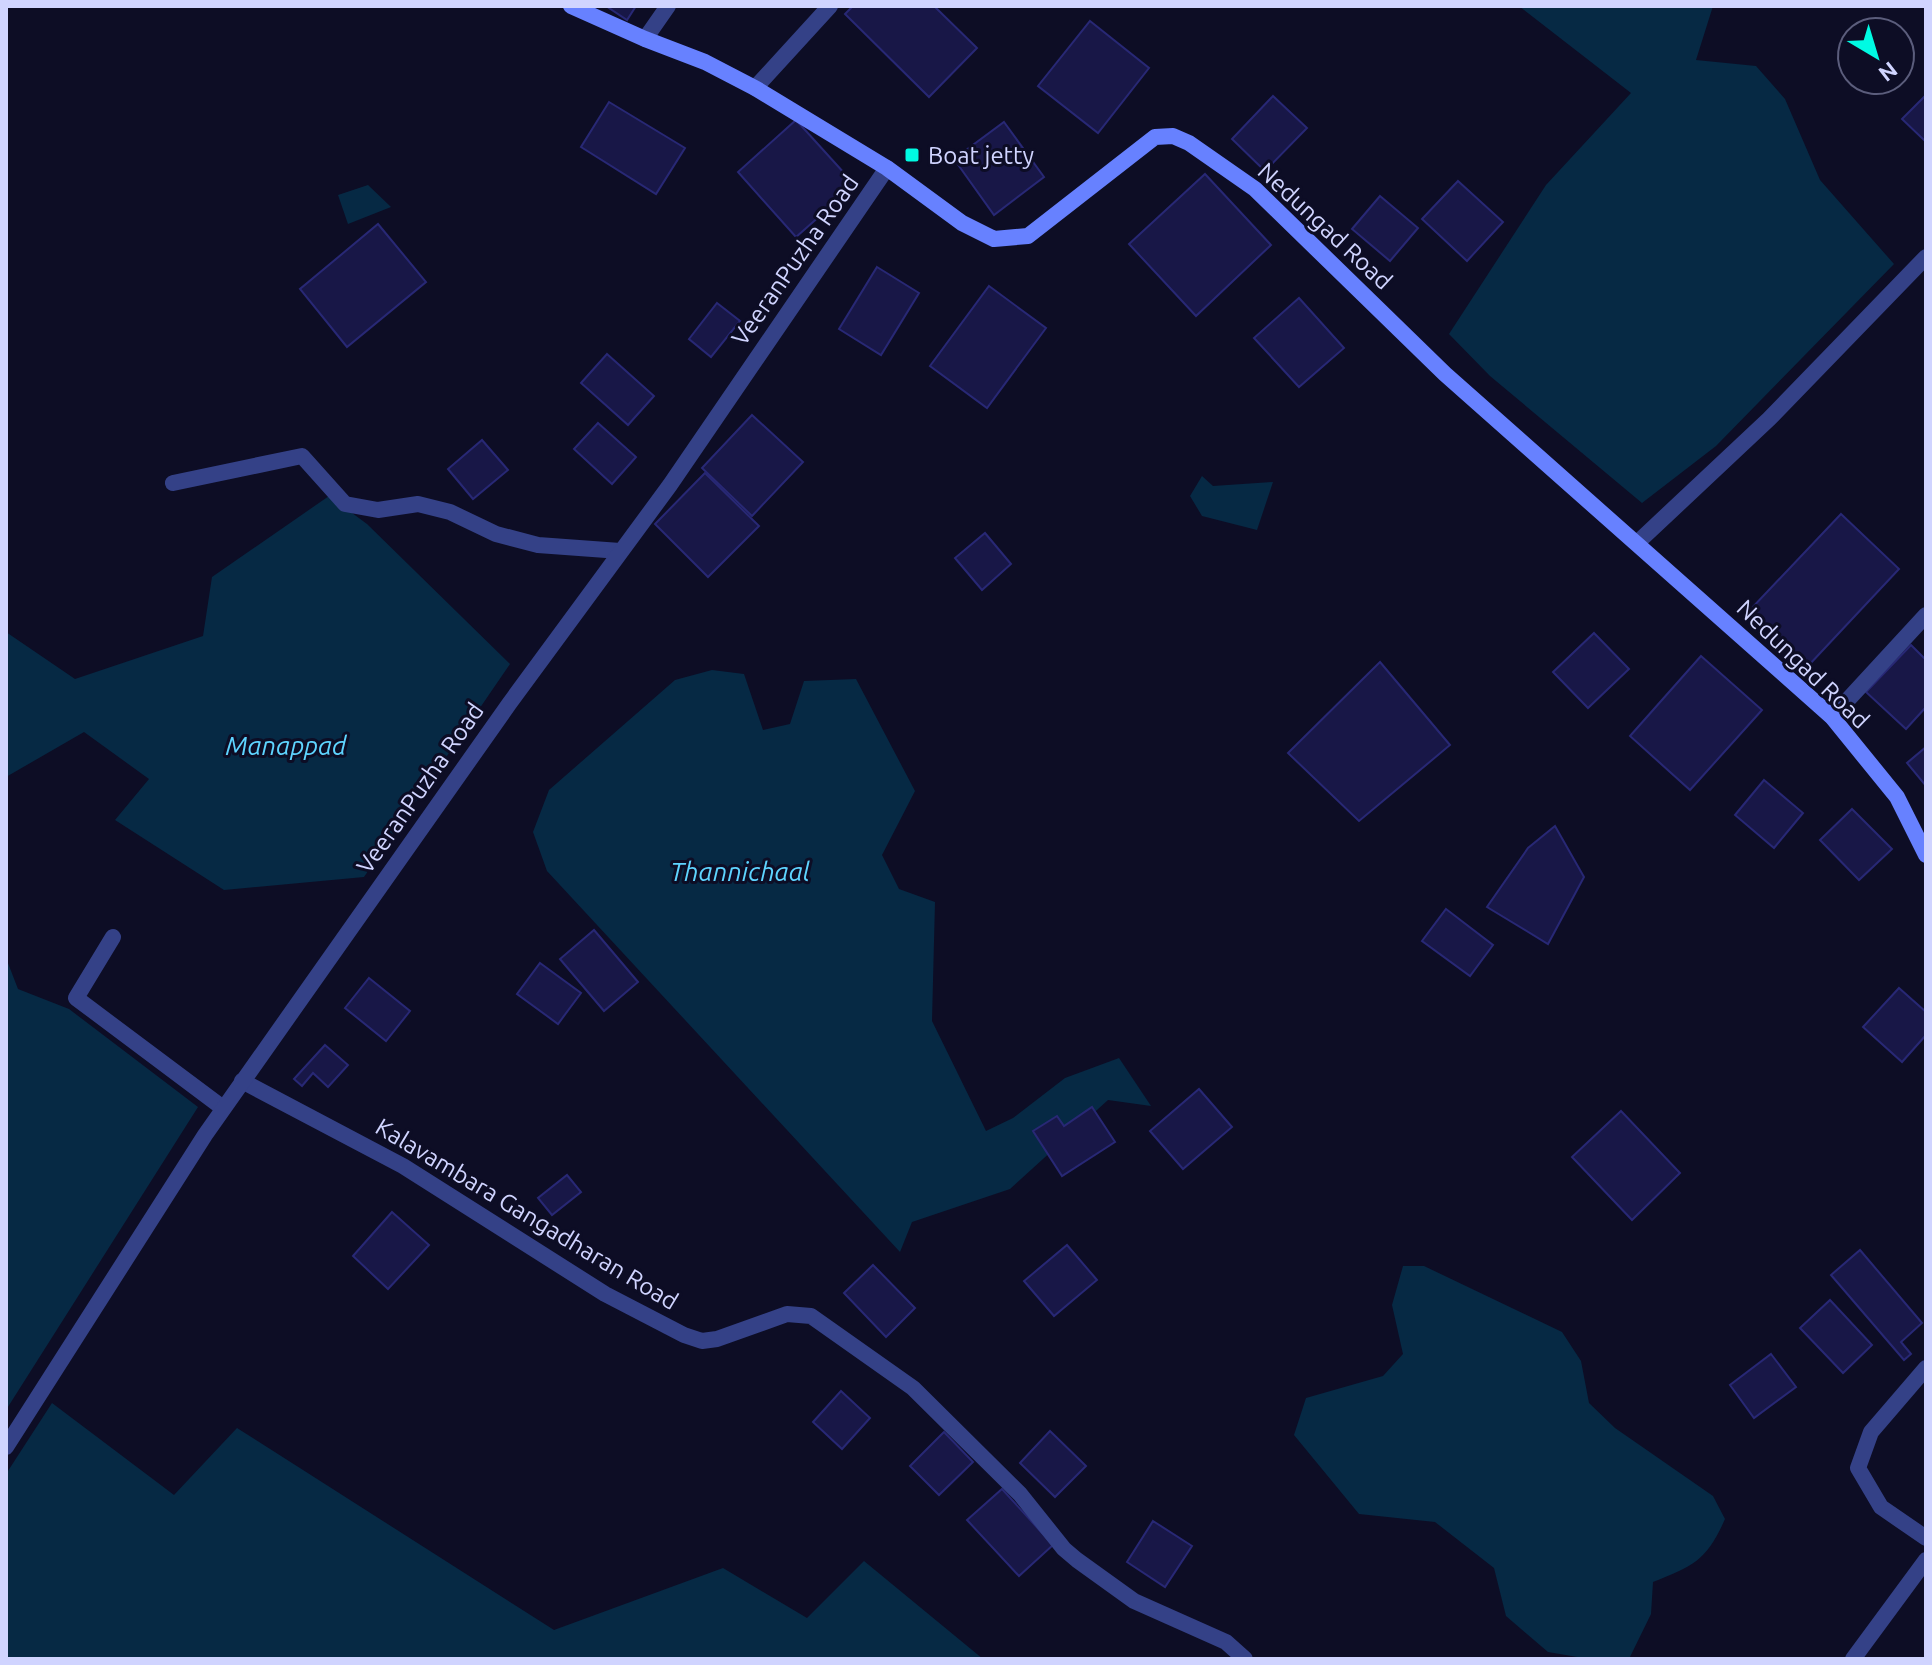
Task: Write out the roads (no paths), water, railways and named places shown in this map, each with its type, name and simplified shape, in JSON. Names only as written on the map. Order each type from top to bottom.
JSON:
[{"type":"main road","name":"Nedungad Road","points":[[571,6],[705,62],[755,88],[887,168],[962,223],[994,239],[1028,236],[1155,137],[1173,136],[1189,143],[1255,189],[1445,374],[1832,717],[1897,797],[1926,855]]},
{"type":"street","points":[[645,39],[668,6]]},
{"type":"street","points":[[755,88],[830,6]]},
{"type":"street","name":"VeeranPuzha Road","points":[[6,1447],[223,1108],[670,485],[887,168]]},
{"type":"street","points":[[1637,543],[1769,419],[1926,257]]},
{"type":"street","points":[[173,483],[302,456],[345,504],[378,510],[418,504],[450,512],[496,534],[538,545],[620,551]]},
{"type":"street","points":[[1832,717],[1926,615]]},
{"type":"street","points":[[113,937],[76,998],[223,1108]]},
{"type":"street","name":"Kalavambara Gangadharan Road","points":[[242,1081],[403,1166],[605,1294],[684,1335],[702,1341],[717,1339],[787,1314],[811,1316],[913,1388],[1020,1494],[1064,1549],[1077,1560],[1134,1601],[1226,1642],[1245,1659]]},
{"type":"street","points":[[1926,1368],[1871,1432],[1858,1468],[1881,1507],[1926,1538]]},
{"type":"street","points":[[1853,1659],[1926,1560]]},
{"type":"water","points":[[1519,6],[1713,6],[1696,60],[1756,66],[1785,99],[1820,180],[1894,264],[1716,446],[1642,503],[1490,376],[1449,334],[1546,185],[1631,93]]},
{"type":"water","points":[[368,185],[391,207],[348,224],[338,195]]},
{"type":"water","points":[[1202,476],[1213,486],[1273,482],[1257,530],[1202,516],[1190,496]]},
{"type":"water","name":"Manappad","points":[[329,496],[367,524],[510,664],[364,877],[224,890],[115,820],[149,779],[84,732],[6,777],[6,632],[75,679],[203,636],[212,577]]},
{"type":"water","name":"Thannichaal","points":[[712,670],[744,674],[763,730],[790,724],[804,681],[856,679],[915,791],[882,855],[899,889],[935,902],[932,1021],[986,1131],[1013,1118],[1065,1078],[1119,1058],[1151,1106],[1108,1100],[1010,1189],[912,1222],[900,1252],[547,871],[533,832],[549,790],[675,680]]},
{"type":"water","points":[[6,958],[18,989],[69,1009],[198,1107],[6,1410]]},
{"type":"water","points":[[1403,1266],[1424,1266],[1562,1332],[1581,1361],[1589,1403],[1615,1428],[1713,1496],[1725,1519],[1718,1533],[1698,1560],[1653,1582],[1651,1614],[1629,1659],[1589,1659],[1548,1652],[1506,1616],[1494,1568],[1435,1522],[1359,1514],[1294,1435],[1306,1398],[1383,1376],[1403,1354],[1392,1305]]},
{"type":"water","points":[[52,1403],[174,1495],[237,1428],[554,1630],[723,1568],[807,1618],[864,1561],[983,1659],[6,1659],[6,1474]]},
{"type":"place","name":"Boat jetty","points":[[912,155]]}]
